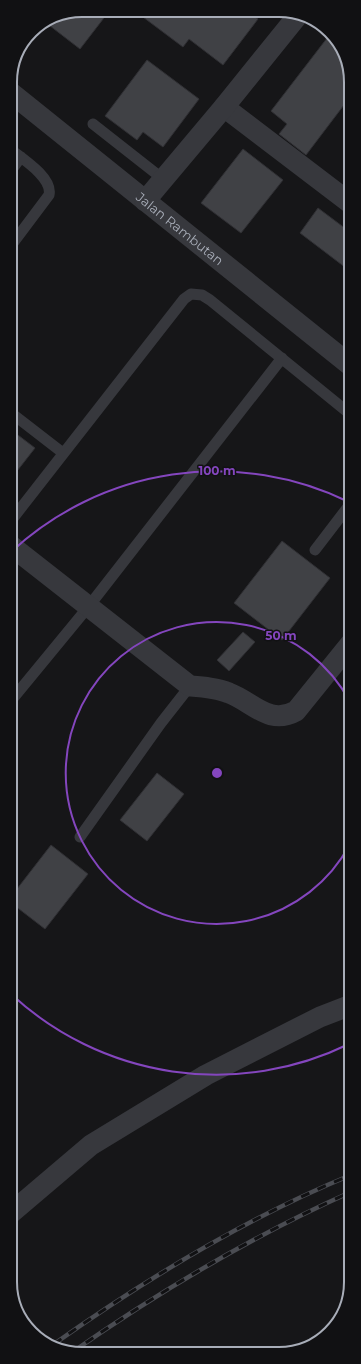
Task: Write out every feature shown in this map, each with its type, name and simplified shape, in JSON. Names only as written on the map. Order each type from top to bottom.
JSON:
[{"type":"street","points":[[145,201],[295,19]]},
{"type":"street","name":"Jalan Rambutan","points":[[17,98],[344,360]]},
{"type":"street","points":[[224,107],[344,193]]},
{"type":"street","points":[[17,550],[190,686],[230,693],[275,717],[287,716],[296,711],[344,652]]},
{"type":"street","points":[[17,1208],[92,1145],[200,1079],[320,1017],[344,1008]]},
{"type":"lane","points":[[93,124],[163,179]]},
{"type":"lane","points":[[17,155],[47,180],[51,188],[49,195],[17,237]]},
{"type":"lane","points":[[17,163],[21,158]]},
{"type":"lane","points":[[17,513],[184,300],[192,294],[202,295],[210,300],[344,409]]},
{"type":"lane","points":[[17,693],[89,606],[282,358]]},
{"type":"lane","points":[[17,417],[63,453]]},
{"type":"lane","points":[[315,550],[344,511]]},
{"type":"lane","points":[[80,837],[161,723],[190,686]]},
{"type":"building","points":[[105,17],[80,49],[50,26],[61,20],[70,18]]},
{"type":"building","points":[[143,17],[255,17],[258,19],[223,65],[189,39],[183,47]]},
{"type":"building","points":[[327,38],[337,53],[342,65],[344,105],[306,155],[279,134],[287,124],[271,111]]},
{"type":"building","points":[[147,60],[199,99],[163,147],[143,132],[137,140],[105,116]]},
{"type":"building","points":[[243,149],[283,180],[241,233],[201,203]]},
{"type":"building","points":[[318,208],[344,228],[344,266],[300,233]]},
{"type":"building","points":[[17,434],[35,448],[17,471]]},
{"type":"building","points":[[282,541],[330,578],[282,640],[234,603]]},
{"type":"building","points":[[243,632],[255,642],[229,671],[217,660]]},
{"type":"building","points":[[157,773],[184,794],[147,841],[120,820]]},
{"type":"building","points":[[51,845],[88,874],[45,929],[17,907],[17,889]]},
{"type":"railway","points":[[57,1342],[124,1296],[198,1251],[273,1210],[344,1178]]},
{"type":"railway","points":[[80,1347],[138,1308],[207,1266],[278,1227],[344,1195]]}]
